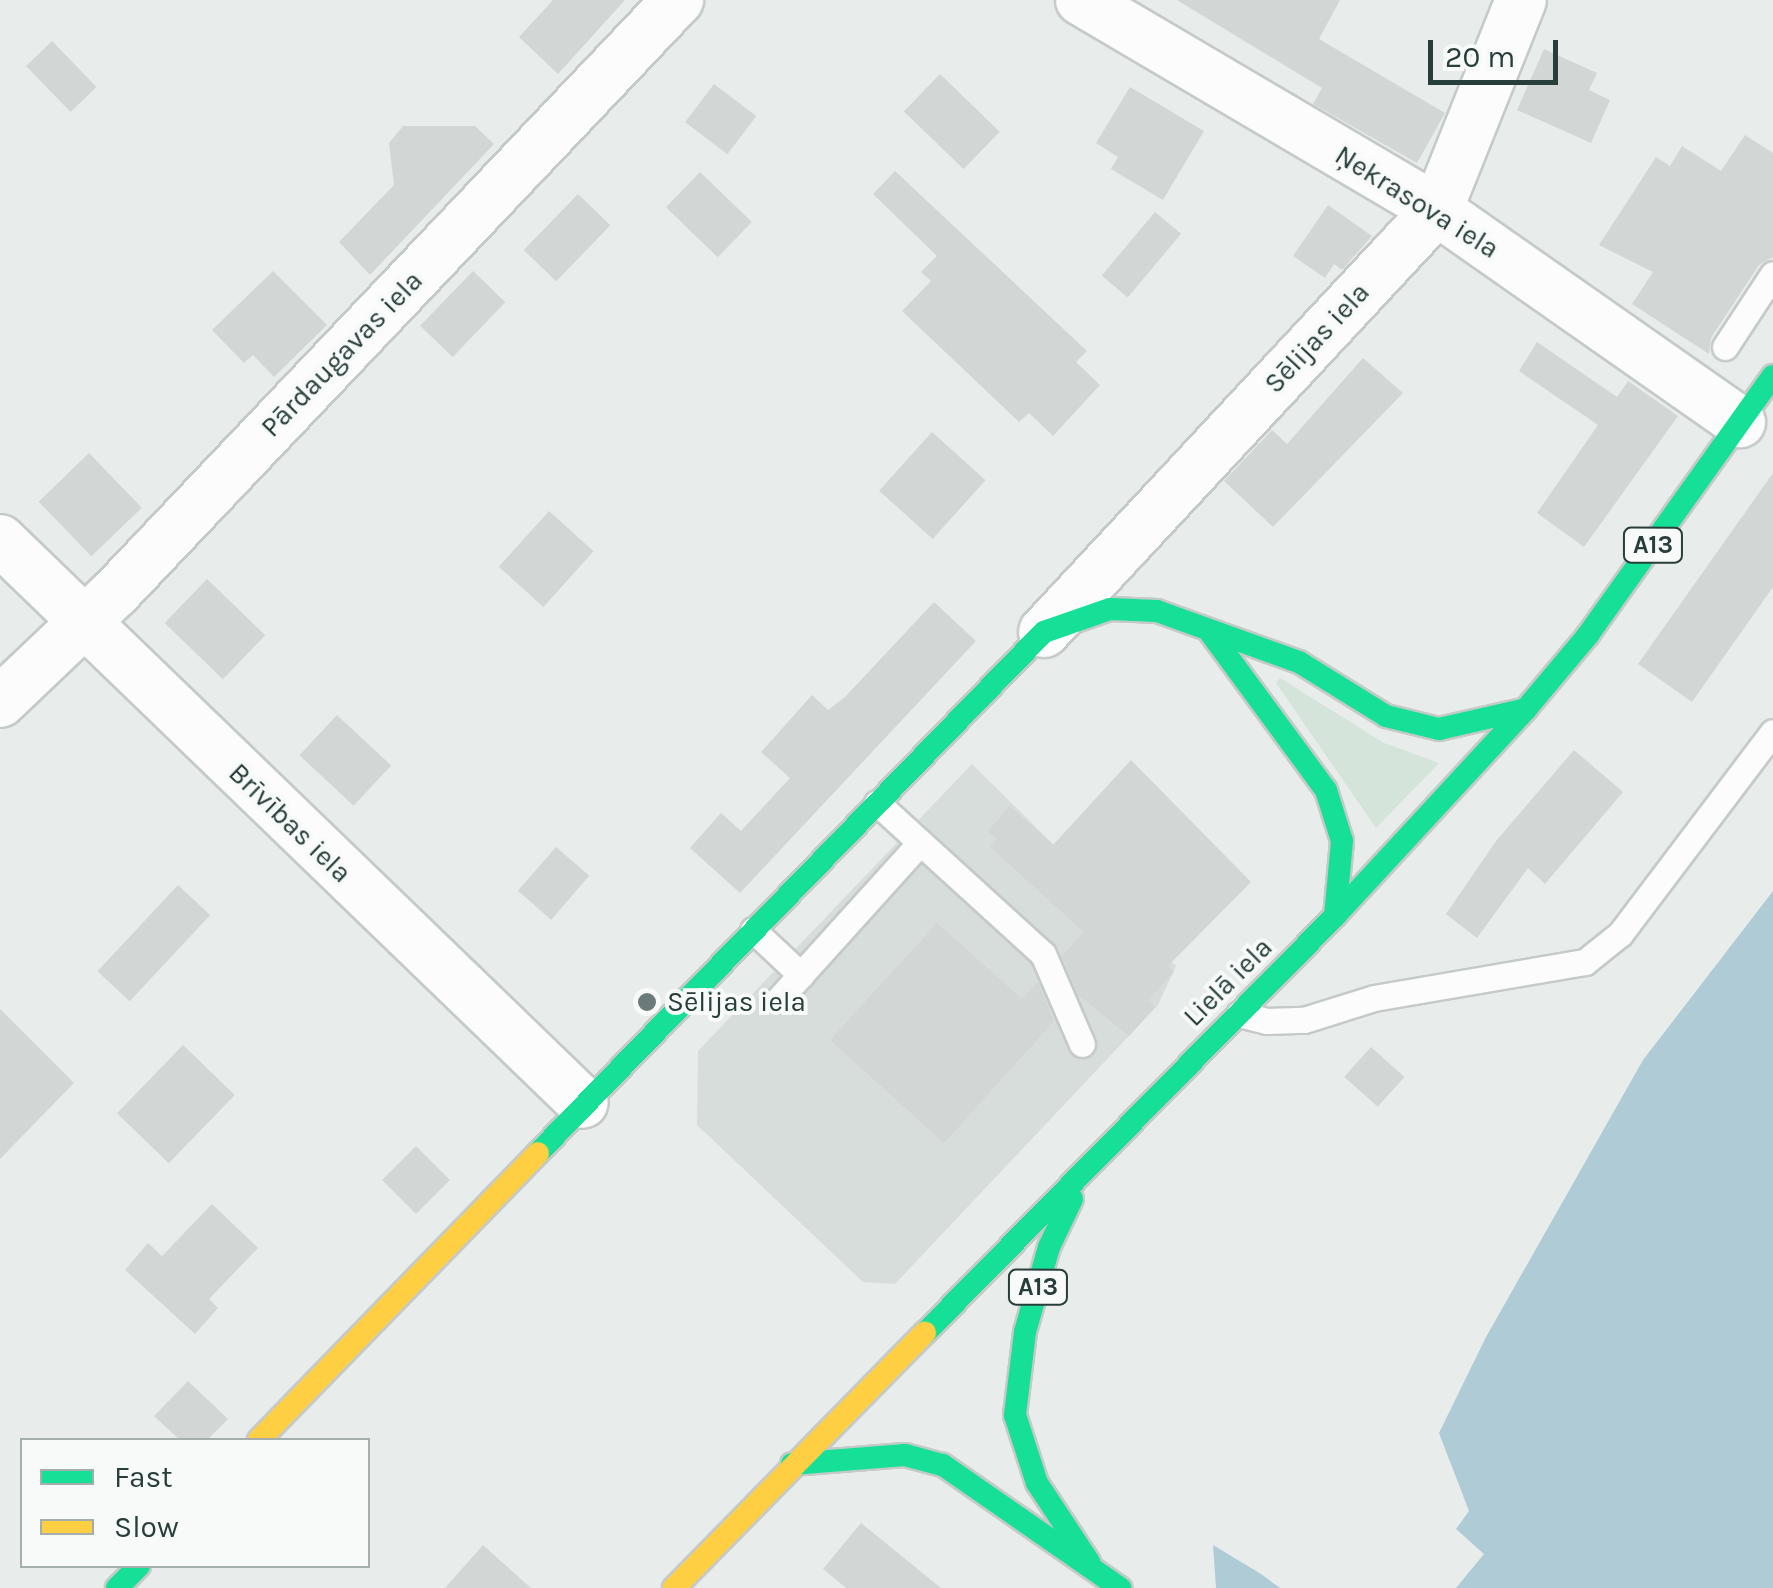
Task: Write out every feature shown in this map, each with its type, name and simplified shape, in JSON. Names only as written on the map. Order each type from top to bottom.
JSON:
[{"type":"main road","name":"Lielā iela","points":[[674,1588],[1336,916],[1526,709],[1588,636],[1773,376]]},
{"type":"main road","name":"Sēlijas iela","points":[[261,1438],[1044,632],[1110,609],[1158,611],[1299,662],[1386,716],[1439,728],[1526,709]]},
{"type":"main road","points":[[1210,631],[1326,790],[1342,841],[1336,916]]},
{"type":"main road","name":"A13","points":[[1088,1167],[1049,1247],[1025,1332],[1015,1415],[1037,1482],[1089,1562]]},
{"type":"main road","name":"A13","points":[[792,1464],[905,1455],[943,1465],[1089,1562],[1120,1588]]},
{"type":"main road","points":[[117,1588],[137,1568]]},
{"type":"street","name":"Pārdaugavas iela","points":[[0,702],[82,623],[678,0]]},
{"type":"street","name":"Ņekrasova iela","points":[[1081,0],[1436,210],[1740,422]]},
{"type":"street","name":"Sēlijas iela","points":[[1044,632],[1436,210],[1520,0]]},
{"type":"street","name":"Brīvības iela","points":[[0,540],[583,1104]]},
{"type":"lane","points":[[1724,347],[1773,274]]},
{"type":"lane","points":[[1239,1014],[1267,1022],[1304,1020],[1374,998],[1585,962],[1620,934],[1773,732]]},
{"type":"lane","points":[[876,804],[1043,954],[1082,1044]]},
{"type":"lane","points":[[778,1000],[920,843]]},
{"type":"lane","points":[[752,930],[801,975]]},
{"type":"shaded area","points":[[1280,678],[1384,743],[1439,763],[1376,828],[1276,683]]},
{"type":"shaded area","points":[[972,764],[1176,966],[1158,1005],[895,1284],[863,1282],[697,1125],[698,1051]]},
{"type":"water","points":[[1773,891],[1773,1588],[1456,1588],[1484,1554],[1456,1529],[1469,1511],[1439,1433],[1486,1337],[1643,1060]]},
{"type":"water","points":[[1213,1545],[1261,1574],[1280,1588],[1216,1588]]},
{"type":"building","points":[[553,0],[625,0],[558,74],[519,37]]},
{"type":"building","points":[[1177,0],[1340,0],[1319,39],[1445,113],[1417,163],[1313,104],[1322,88]]},
{"type":"building","points":[[52,41],[96,87],[71,112],[26,66]]},
{"type":"building","points":[[1544,49],[1597,73],[1589,90],[1610,100],[1591,143],[1517,110]]},
{"type":"building","points":[[940,74],[1000,132],[964,169],[904,111]]},
{"type":"building","points":[[714,84],[756,116],[727,154],[685,122]]},
{"type":"building","points":[[1130,87],[1204,131],[1163,200],[1111,169],[1118,157],[1096,143]]},
{"type":"building","points":[[403,126],[475,126],[494,144],[370,275],[339,242],[394,185],[389,143]]},
{"type":"building","points":[[1745,135],[1773,153],[1773,257],[1759,265],[1711,338],[1709,354],[1632,304],[1653,272],[1599,245],[1656,157],[1670,166],[1682,146],[1721,171]]},
{"type":"building","points":[[895,171],[1087,351],[1076,362],[1100,385],[1053,436],[1029,413],[1019,422],[902,311],[931,281],[921,272],[937,256],[873,194]]},
{"type":"building","points":[[700,172],[752,222],[718,257],[666,207]]},
{"type":"building","points":[[578,194],[610,225],[556,281],[524,250]]},
{"type":"building","points":[[1328,205],[1372,236],[1342,270],[1334,264],[1325,278],[1293,256]]},
{"type":"building","points":[[1155,212],[1181,234],[1128,297],[1102,276]]},
{"type":"building","points":[[273,271],[327,325],[274,377],[253,355],[244,363],[212,330]]},
{"type":"building","points":[[473,271],[505,302],[453,357],[420,326]]},
{"type":"building","points":[[1537,342],[1617,397],[1628,381],[1678,416],[1584,547],[1537,513],[1598,425],[1519,371]]},
{"type":"building","points":[[1363,358],[1403,393],[1273,527],[1224,481],[1272,430],[1287,444]]},
{"type":"building","points":[[932,432],[986,480],[933,539],[879,491]]},
{"type":"building","points":[[89,453],[142,508],[91,556],[39,502]]},
{"type":"building","points":[[1773,473],[1773,587],[1692,702],[1638,664]]},
{"type":"building","points":[[549,511],[594,551],[543,607],[499,567]]},
{"type":"building","points":[[207,579],[265,635],[223,679],[165,623]]},
{"type":"building","points":[[934,602],[976,641],[740,893],[690,848],[721,813],[741,831],[790,778],[761,752],[812,695],[828,710],[845,697]]},
{"type":"building","points":[[337,715],[391,765],[354,806],[299,755]]},
{"type":"building","points":[[1574,750],[1623,792],[1545,884],[1528,868],[1477,938],[1446,914],[1496,841]]},
{"type":"building","points":[[1131,760],[1251,882],[1168,966],[1174,972],[1148,1000],[1155,1007],[1129,1036],[1078,995],[1062,956],[1084,932],[990,847],[997,839],[988,831],[1010,806],[1053,845]]},
{"type":"building","points":[[556,847],[589,876],[551,920],[518,891]]},
{"type":"building","points":[[178,885],[210,915],[130,1001],[98,971]]},
{"type":"building","points":[[937,923],[1022,999],[1038,982],[1054,1021],[944,1143],[830,1040]]},
{"type":"building","points":[[0,1009],[74,1083],[0,1159]]},
{"type":"building","points":[[183,1045],[235,1095],[169,1163],[117,1113]]},
{"type":"building","points":[[1371,1047],[1404,1077],[1378,1107],[1344,1077]]},
{"type":"building","points":[[416,1146],[450,1180],[416,1214],[382,1180]]},
{"type":"building","points":[[212,1204],[258,1248],[209,1299],[218,1308],[195,1334],[125,1270],[148,1243],[162,1256]]},
{"type":"building","points":[[188,1381],[228,1419],[209,1438],[178,1438],[154,1416]]},
{"type":"building","points":[[861,1523],[941,1588],[846,1588],[823,1569]]},
{"type":"building","points":[[483,1545],[531,1588],[445,1588]]},
{"type":"traffic: fast","points":[[925,1333],[1335,916],[1526,709],[1588,635],[1773,376]]},
{"type":"traffic: fast","points":[[538,1153],[1044,632],[1110,609],[1157,611],[1299,662],[1386,716],[1439,729],[1526,709]]},
{"type":"traffic: fast","points":[[1209,631],[1326,790],[1342,841],[1335,916]]},
{"type":"traffic: fast","points":[[1072,1199],[1049,1247],[1025,1332],[1015,1415],[1037,1483],[1089,1562]]},
{"type":"traffic: fast","points":[[792,1464],[905,1455],[943,1465],[1120,1588]]},
{"type":"traffic: fast","points":[[117,1588],[137,1568]]},
{"type":"traffic: slow","points":[[261,1438],[538,1153]]},
{"type":"traffic: slow","points":[[674,1588],[925,1333]]},
{"type":"place","name":"Sēlijas iela","points":[[647,1002]]}]
